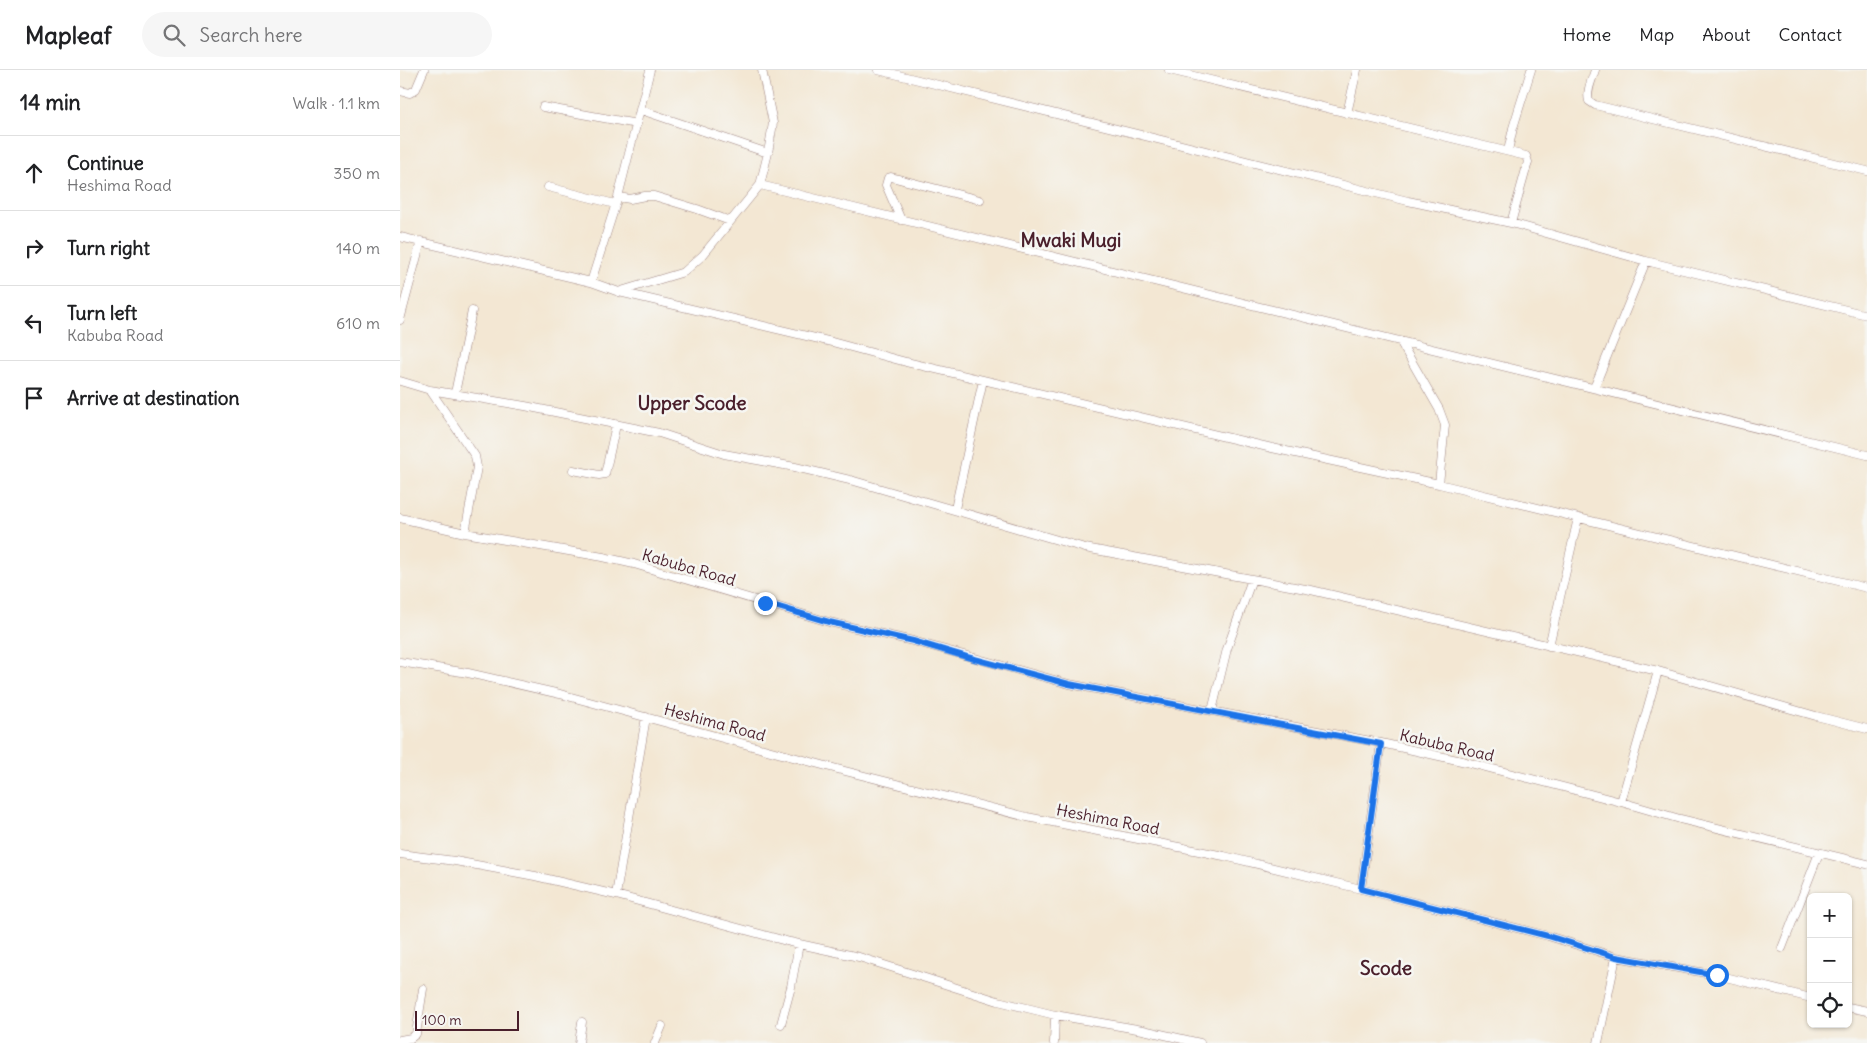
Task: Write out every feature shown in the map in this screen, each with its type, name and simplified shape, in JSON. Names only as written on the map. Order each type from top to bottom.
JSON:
[{"type":"street","points":[[400,91],[410,93],[416,89],[424,70]]},
{"type":"street","points":[[591,282],[616,201],[650,70]]},
{"type":"street","points":[[619,292],[684,272],[703,254],[760,185],[773,123],[762,70]]},
{"type":"street","points":[[878,70],[1398,198],[1511,223],[1646,261],[1867,315]]},
{"type":"street","points":[[1168,70],[1526,156],[1528,162],[1511,223]]},
{"type":"street","points":[[1347,113],[1357,70]]},
{"type":"street","points":[[1508,151],[1530,70]]},
{"type":"street","points":[[1595,70],[1588,97],[1589,101],[1595,105],[1867,171]]},
{"type":"street","points":[[543,107],[637,124]]},
{"type":"street","points":[[641,110],[768,153]]},
{"type":"street","points":[[901,220],[886,185],[886,181],[891,177],[980,200]]},
{"type":"street","points":[[760,185],[1867,455]]},
{"type":"street","points":[[548,187],[616,201],[654,196],[697,209],[730,222]]},
{"type":"street","points":[[400,237],[591,282],[619,292],[832,342],[906,362],[1272,448],[1439,484],[1867,588]]},
{"type":"street","points":[[400,320],[422,241]]},
{"type":"street","points":[[1594,388],[1646,261]]},
{"type":"street","points":[[455,393],[472,311]]},
{"type":"street","points":[[1400,341],[1440,410],[1445,425],[1439,484]]},
{"type":"street","points":[[955,509],[983,380]]},
{"type":"street","points":[[400,381],[430,390],[455,393],[659,434],[724,454],[795,466],[854,480],[1085,548],[1311,590],[1658,671],[1867,729]]},
{"type":"street","points":[[430,390],[475,456],[477,467],[465,533]]},
{"type":"street","points":[[573,470],[602,476],[605,474],[616,425]]},
{"type":"street","name":"Kabuba Road","points":[[400,518],[465,533],[626,563],[829,622],[913,641],[1069,684],[1212,710],[1466,762],[1680,819],[1867,864]]},
{"type":"street","points":[[1549,646],[1578,518]]},
{"type":"street","points":[[1212,710],[1228,649],[1252,579]]},
{"type":"street","name":"Heshima Road","points":[[400,662],[486,677],[560,694],[842,770],[1027,816],[1224,856],[1548,936],[1616,957],[1717,975],[1807,997]]},
{"type":"street","points":[[1621,802],[1658,671]]},
{"type":"street","points":[[616,895],[646,717]]},
{"type":"street","points":[[1361,889],[1381,744]]},
{"type":"street","points":[[1782,948],[1819,853]]},
{"type":"street","points":[[400,854],[455,861],[536,876],[616,895],[799,944],[860,957],[998,1001],[1055,1015],[1143,1030],[1200,1043]]},
{"type":"street","points":[[781,1024],[791,987],[799,944]]},
{"type":"street","points":[[1598,1043],[1616,957]]},
{"type":"street","points":[[400,1040],[411,1038],[416,1034],[423,989]]},
{"type":"street","points":[[1852,1008],[1867,1011]]},
{"type":"street","points":[[1054,1043],[1055,1015]]},
{"type":"street","points":[[579,1043],[582,1022]]},
{"type":"street","points":[[655,1043],[662,1026]]},
{"type":"district","name":"Mwaki Mugi","points":[[1071,240]]},
{"type":"district","name":"Upper Scode","points":[[692,403]]},
{"type":"district","name":"Scode","points":[[1386,968]]},
{"type":"route","points":[[765,603],[829,622],[913,641],[1069,684],[1381,744],[1361,889],[1548,936],[1616,957],[1717,975]]}]
